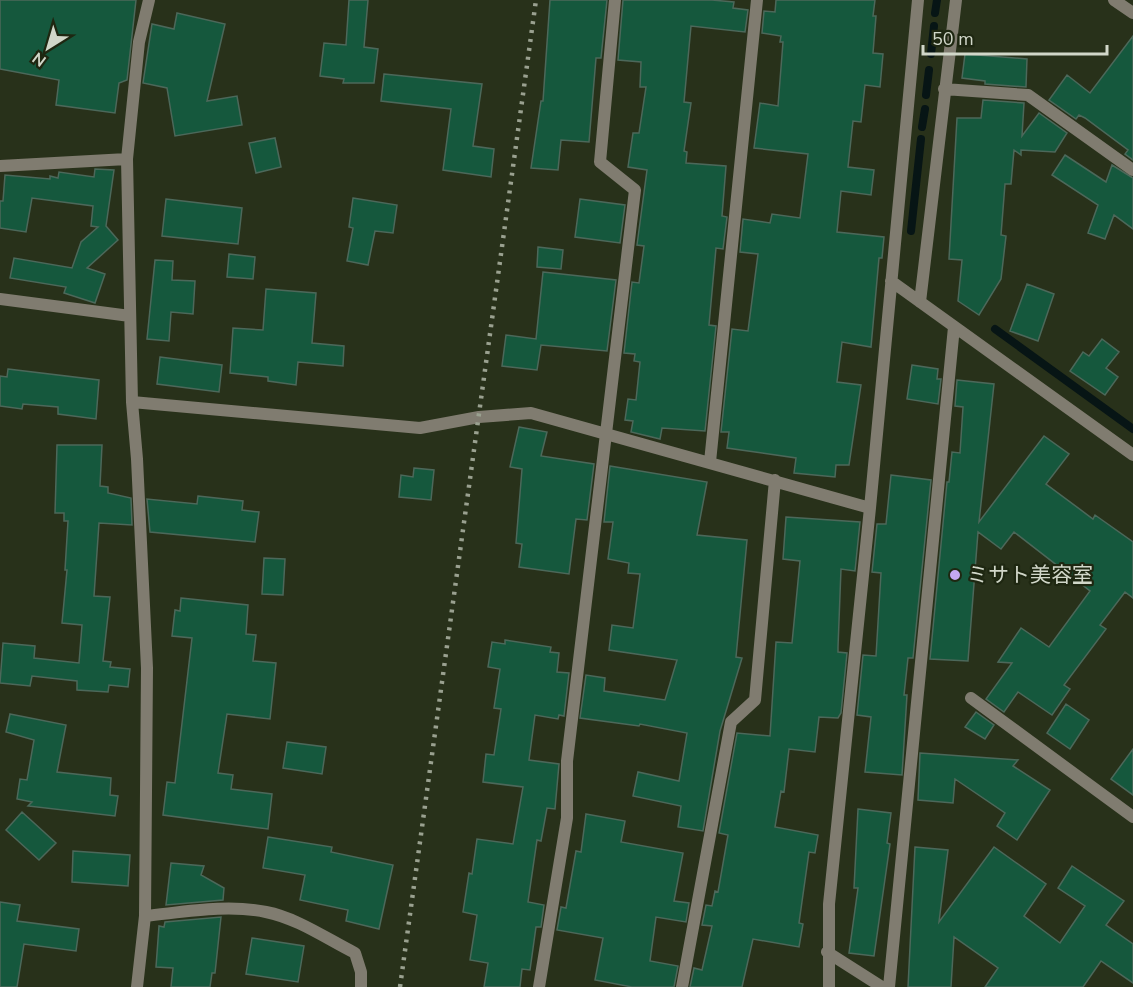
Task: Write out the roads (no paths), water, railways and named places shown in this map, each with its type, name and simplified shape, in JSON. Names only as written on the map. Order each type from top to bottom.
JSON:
[{"type":"street","points":[[136,987],[145,916],[147,668],[132,402],[127,159],[140,42],[149,0]]},
{"type":"street","points":[[539,987],[567,818],[567,761],[608,434],[635,190],[600,162],[615,0]]},
{"type":"street","points":[[710,462],[757,0]]},
{"type":"street","points":[[829,987],[827,952],[829,904],[870,508],[918,0]]},
{"type":"street","points":[[920,302],[956,0]]},
{"type":"street","points":[[1114,0],[1133,14]]},
{"type":"street","points":[[944,89],[1028,95],[1133,170]]},
{"type":"street","points":[[0,166],[127,159]]},
{"type":"street","points":[[891,281],[1133,455]]},
{"type":"street","points":[[0,299],[130,316]]},
{"type":"street","points":[[889,987],[954,327]]},
{"type":"street","points":[[132,402],[420,429],[479,417],[531,413],[870,508]]},
{"type":"street","points":[[682,987],[731,722],[755,700],[775,480]]},
{"type":"street","points":[[971,698],[1133,817]]},
{"type":"street","points":[[145,916],[236,908],[269,912],[355,953],[361,972],[361,987]]},
{"type":"street","points":[[827,952],[882,987]]},
{"type":"waterway","points":[[935,13],[937,0]]},
{"type":"waterway","points":[[931,54],[934,26]]},
{"type":"waterway","points":[[926,95],[929,70]]},
{"type":"waterway","points":[[922,127],[925,109]]},
{"type":"waterway","points":[[911,231],[921,139]]},
{"type":"waterway","points":[[995,329],[1133,429]]},
{"type":"railway","points":[[400,987],[536,0]]},
{"type":"place","name":"ミサト美容室","points":[[955,575]]}]
